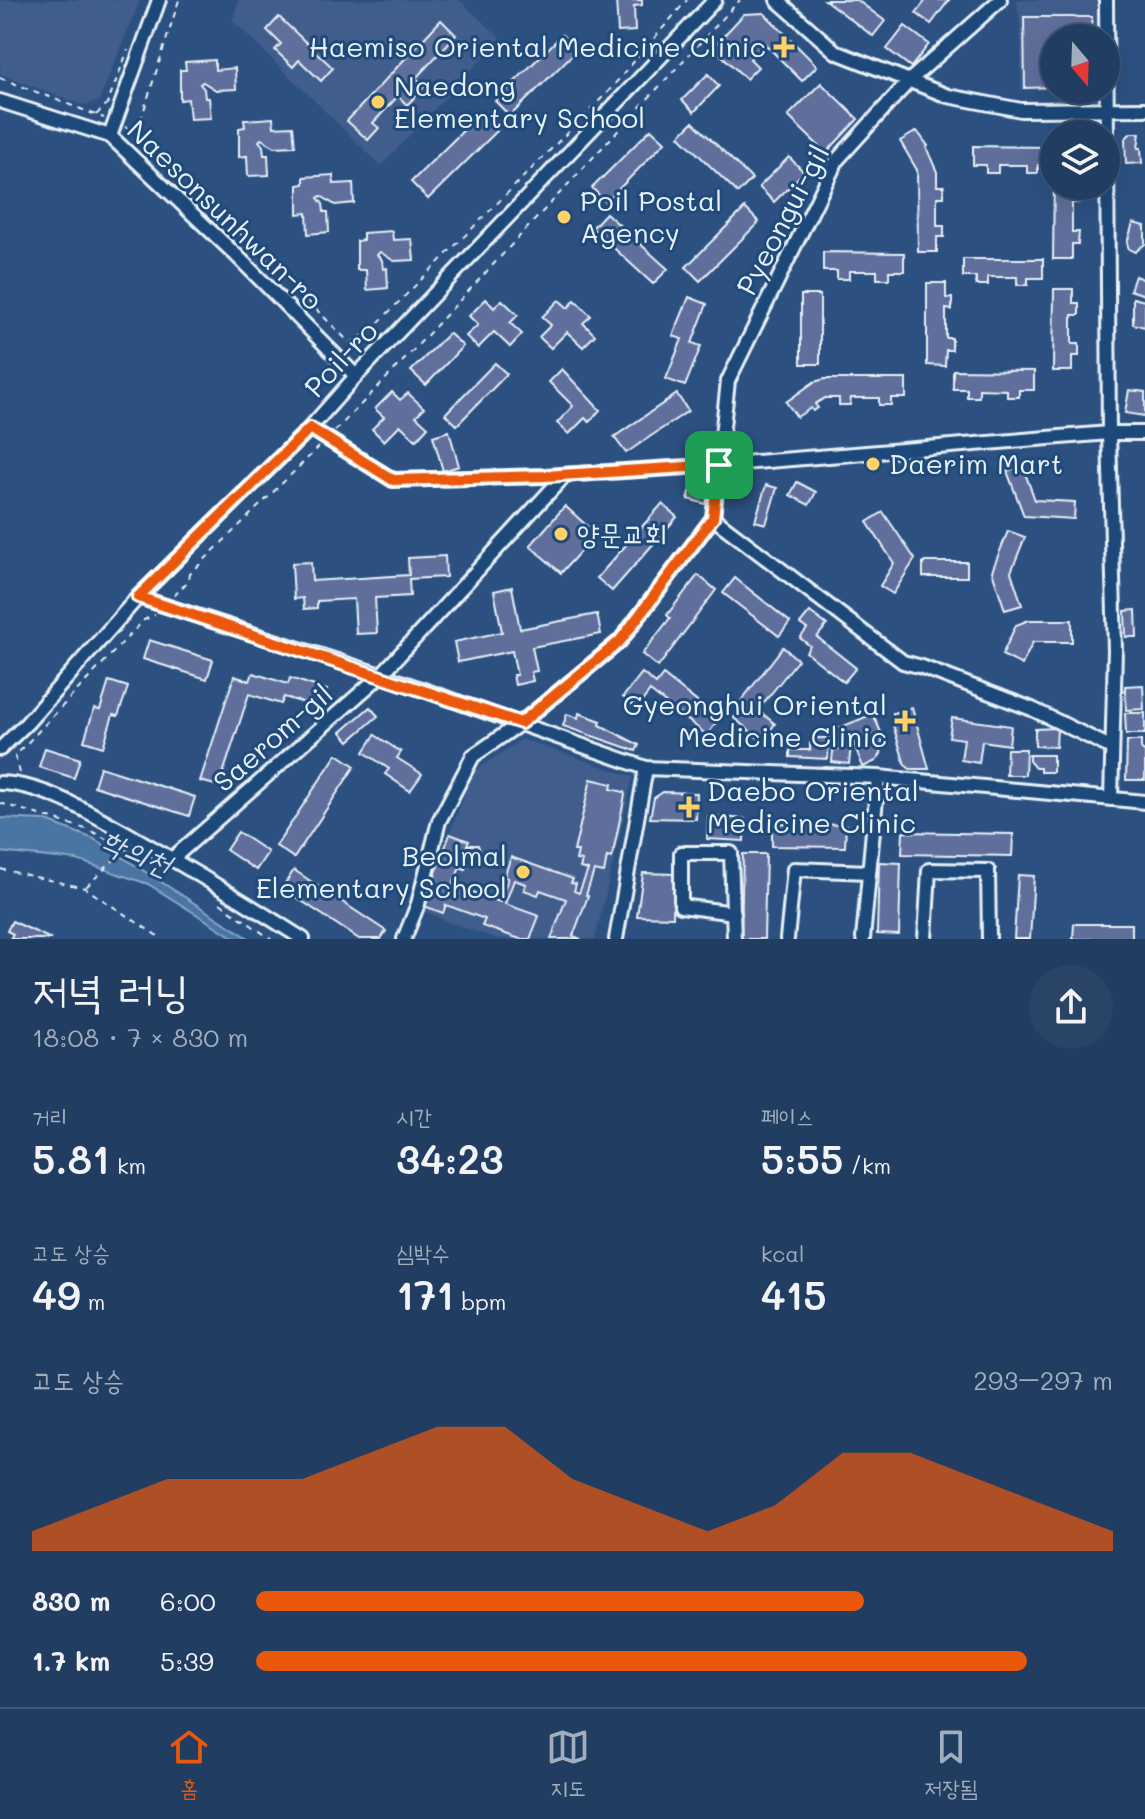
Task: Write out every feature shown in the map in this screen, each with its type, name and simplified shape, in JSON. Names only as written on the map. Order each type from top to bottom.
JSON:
[{"type":"street","points":[[110,136],[159,0]]},
{"type":"street","name":"Poil-ro","points":[[0,749],[27,723],[138,597],[310,428],[715,0]]},
{"type":"street","points":[[777,0],[836,52],[948,96],[1021,110],[1145,109]]},
{"type":"street","name":"Pyeongui-gil","points":[[713,518],[728,381],[837,160],[910,80],[1000,0]]},
{"type":"street","points":[[1106,0],[1109,433],[1115,650],[1111,799]]},
{"type":"street","name":"Naesonsunhwan-ro","points":[[0,101],[110,136],[236,255],[356,376]]},
{"type":"street","points":[[310,428],[393,480],[565,475],[1109,433],[1145,433]]},
{"type":"street","name":"Saerom-gil","points":[[169,864],[381,675],[565,475]]},
{"type":"street","points":[[404,939],[418,904],[439,821],[473,756],[521,723],[620,641],[713,518],[903,662],[1032,709],[1112,748]]},
{"type":"street","points":[[138,597],[381,675],[646,768],[878,777],[1145,802]]},
{"type":"street","points":[[616,939],[646,768]]},
{"type":"street","points":[[863,939],[878,777]]},
{"type":"street","points":[[0,783],[23,784],[96,816],[169,864],[303,939]]},
{"type":"street","points":[[734,913],[681,906],[681,853],[731,853],[734,913],[734,939]]},
{"type":"street","points":[[787,939],[794,869],[869,872]]},
{"type":"street","points":[[925,939],[929,870],[988,871],[989,939]]},
{"type":"path","points":[[137,133],[179,0]]},
{"type":"path","points":[[350,343],[369,332],[607,93],[687,0]]},
{"type":"path","points":[[20,774],[15,756],[144,620],[165,606],[188,581],[190,574],[405,359],[740,0]]},
{"type":"path","points":[[96,115],[107,104],[128,50]]},
{"type":"path","points":[[0,803],[89,830],[124,850],[169,864]]},
{"type":"path","points":[[85,888],[124,850]]},
{"type":"path","points":[[0,869],[85,888],[162,939]]},
{"type":"path","points":[[220,902],[271,939]]},
{"type":"shaded area","points":[[0,0],[140,0],[99,101],[83,105],[0,74]]},
{"type":"shaded area","name":"Naedong Elementary School","points":[[238,0],[459,0],[501,38],[381,166],[233,21]]},
{"type":"shaded area","points":[[1017,0],[1098,0],[1100,24],[1040,24],[1040,90],[1021,90],[1021,34]]},
{"type":"shaded area","name":"Beolmal Elementary School","points":[[522,739],[633,777],[595,939],[498,939],[421,909],[473,772]]},
{"type":"shaded area","name":"학의천","points":[[0,818],[44,820],[94,839],[250,939],[236,939],[148,884],[77,860],[0,852]]},
{"type":"building","points":[[616,0],[642,0],[642,5],[634,6],[635,31],[618,32]]},
{"type":"building","points":[[825,0],[857,0],[885,21],[873,36]]},
{"type":"building","points":[[926,0],[949,0],[931,24],[916,13]]},
{"type":"building","points":[[764,13],[817,66],[802,81],[765,44],[750,59],[758,67],[746,79],[713,47],[744,14]]},
{"type":"building","points":[[279,17],[333,68],[321,81],[299,60],[293,67],[275,50],[281,44],[267,30]]},
{"type":"building","points":[[1024,17],[1092,17],[1092,24],[1040,24],[1040,87],[1025,88]]},
{"type":"building","points":[[441,20],[456,35],[416,78],[425,86],[407,105],[398,96],[373,123],[379,128],[368,140],[347,121]]},
{"type":"building","points":[[905,26],[929,44],[911,67],[887,49]]},
{"type":"building","points":[[562,35],[577,50],[510,116],[495,101]]},
{"type":"building","points":[[215,60],[215,70],[235,68],[236,89],[216,90],[203,82],[200,84],[205,98],[209,98],[211,118],[190,119],[188,99],[180,100],[180,70],[186,70],[185,62]]},
{"type":"building","points":[[708,74],[719,86],[694,112],[682,100]]},
{"type":"building","points":[[821,83],[858,119],[826,153],[788,116]]},
{"type":"building","points":[[480,114],[497,131],[428,199],[411,182]]},
{"type":"building","points":[[273,118],[274,127],[293,126],[295,146],[275,147],[261,139],[264,155],[268,155],[269,175],[248,176],[247,156],[239,157],[239,128],[245,127],[244,120]]},
{"type":"building","points":[[693,122],[752,179],[738,193],[679,136]]},
{"type":"building","points":[[651,129],[665,142],[606,202],[592,188]]},
{"type":"building","points":[[917,131],[928,146],[937,172],[937,186],[944,186],[944,197],[937,197],[937,226],[944,226],[944,237],[937,237],[937,252],[918,252],[917,170],[900,141]]},
{"type":"building","points":[[1131,133],[1140,133],[1138,148],[1141,148],[1142,163],[1126,164],[1125,139]]},
{"type":"building","points":[[973,146],[1040,147],[1038,173],[1027,173],[1027,165],[998,165],[998,173],[986,173],[986,165],[973,165]]},
{"type":"building","points":[[789,157],[804,172],[774,202],[759,187]]},
{"type":"building","points":[[333,175],[334,184],[353,183],[354,203],[335,205],[321,196],[318,198],[324,212],[328,212],[329,232],[308,234],[307,213],[298,214],[298,185],[304,184],[304,177]]},
{"type":"building","points":[[1054,200],[1079,200],[1079,203],[1072,203],[1072,232],[1079,232],[1078,244],[1072,244],[1072,259],[1053,259]]},
{"type":"building","points":[[745,208],[759,222],[700,281],[686,267]]},
{"type":"building","points":[[606,213],[668,269],[653,284],[592,228]]},
{"type":"building","points":[[1133,223],[1145,226],[1145,244],[1135,252],[1129,249],[1127,243]]},
{"type":"building","points":[[392,231],[393,240],[412,239],[414,260],[394,261],[380,252],[377,255],[382,260],[383,269],[387,268],[388,288],[367,290],[366,270],[357,270],[357,241],[363,240],[363,233]]},
{"type":"building","points":[[823,252],[904,253],[904,271],[889,271],[889,279],[877,279],[877,271],[849,271],[849,279],[837,279],[837,271],[823,271]]},
{"type":"building","points":[[963,259],[1043,259],[1043,278],[1028,278],[1028,285],[1017,285],[1017,277],[988,277],[988,285],[976,285],[976,277],[963,277]]},
{"type":"building","points":[[1135,276],[1145,280],[1145,295],[1130,290]]},
{"type":"building","points":[[927,283],[946,283],[946,298],[952,298],[952,310],[946,309],[946,338],[952,338],[952,350],[946,350],[945,366],[927,365]]},
{"type":"building","points":[[1054,289],[1073,289],[1073,303],[1079,303],[1079,315],[1072,315],[1072,344],[1079,344],[1079,356],[1072,356],[1072,371],[1053,371]]},
{"type":"building","points":[[801,295],[820,295],[820,364],[801,364]]},
{"type":"building","points":[[689,297],[707,304],[692,343],[701,346],[685,386],[666,379],[682,339],[673,336]]},
{"type":"building","points":[[1133,298],[1145,301],[1145,327],[1133,324]]},
{"type":"building","points":[[486,299],[494,308],[502,300],[518,315],[510,323],[522,334],[510,347],[494,332],[478,348],[466,336],[478,325],[469,316]]},
{"type":"building","points":[[559,300],[568,308],[575,300],[591,316],[583,323],[595,335],[583,347],[567,332],[551,348],[539,337],[551,325],[542,317]]},
{"type":"building","points":[[449,333],[463,346],[426,385],[411,371]]},
{"type":"building","points":[[495,363],[507,374],[457,425],[445,414]]},
{"type":"building","points":[[562,369],[600,410],[589,422],[585,418],[569,434],[557,423],[573,406],[549,382]]},
{"type":"building","points":[[953,370],[1034,371],[1034,390],[1019,390],[1019,397],[1007,397],[1007,390],[979,389],[979,397],[967,397],[967,389],[953,389]]},
{"type":"building","points":[[825,379],[906,379],[906,398],[891,398],[891,405],[879,405],[879,398],[851,398],[850,405],[839,405],[839,398],[825,398],[815,404],[818,408],[813,411],[811,408],[797,417],[786,402],[814,382]]},
{"type":"building","points":[[1129,390],[1145,392],[1145,416],[1125,413]]},
{"type":"building","points":[[392,392],[400,400],[408,393],[424,408],[416,416],[428,427],[416,440],[400,425],[384,441],[372,429],[384,417],[375,409]]},
{"type":"building","points":[[677,394],[688,411],[626,453],[614,437]]},
{"type":"building","points":[[449,431],[459,466],[443,471],[433,436]]},
{"type":"building","points":[[1022,465],[1035,500],[1075,502],[1074,519],[1024,516],[1007,471]]},
{"type":"building","points":[[695,474],[712,479],[709,505],[688,499]]},
{"type":"building","points":[[797,482],[816,492],[809,505],[790,495]]},
{"type":"building","points":[[766,485],[777,488],[766,524],[755,521]]},
{"type":"building","points":[[662,504],[677,517],[612,591],[597,578]]},
{"type":"building","points":[[565,506],[596,534],[561,573],[530,546]]},
{"type":"building","points":[[883,512],[915,559],[893,594],[880,586],[894,563],[867,522]]},
{"type":"building","points":[[1008,531],[1025,537],[1011,572],[1022,605],[1005,610],[992,571]]},
{"type":"building","points":[[445,556],[446,577],[409,579],[410,596],[375,598],[377,633],[356,634],[354,599],[317,601],[317,608],[304,609],[303,598],[294,599],[292,563],[311,562],[312,581],[409,575],[408,558]]},
{"type":"building","points":[[923,562],[967,562],[967,577],[923,577]]},
{"type":"building","points":[[698,575],[716,590],[658,667],[642,654]]},
{"type":"building","points":[[735,578],[790,622],[779,636],[723,593]]},
{"type":"building","points":[[512,587],[520,629],[597,614],[601,634],[532,647],[537,671],[531,672],[533,681],[515,685],[513,675],[517,675],[512,651],[458,662],[454,642],[502,632],[494,591]]},
{"type":"building","points":[[1136,610],[1137,637],[1126,637],[1125,611]]},
{"type":"building","points":[[810,612],[827,625],[817,637],[856,668],[844,682],[806,652],[810,646],[800,638],[807,629],[800,624]]},
{"type":"building","points":[[1029,620],[1072,620],[1072,642],[1033,642],[1022,665],[1002,655],[1016,625]]},
{"type":"building","points":[[149,640],[213,660],[207,679],[143,659]]},
{"type":"building","points":[[783,647],[798,660],[758,710],[775,724],[762,741],[734,718],[745,704],[741,701]]},
{"type":"building","points":[[253,673],[288,684],[290,678],[327,690],[321,708],[284,697],[281,704],[249,694],[219,786],[200,781],[234,676],[250,681]]},
{"type":"building","points":[[642,673],[656,684],[663,675],[719,719],[707,735],[650,691],[637,708],[623,697]]},
{"type":"building","points":[[109,681],[128,687],[118,716],[113,715],[103,747],[84,741],[94,709],[100,710]]},
{"type":"building","points":[[1143,685],[1144,709],[1126,710],[1125,686]]},
{"type":"building","points":[[370,707],[378,716],[349,741],[341,732]]},
{"type":"building","points":[[912,707],[929,769],[910,769],[905,765],[893,725],[893,713]]},
{"type":"building","points":[[579,713],[601,721],[600,725],[639,745],[636,751],[563,726],[567,714],[578,718]]},
{"type":"building","points":[[1125,713],[1145,713],[1145,734],[1126,734]]},
{"type":"building","points":[[873,714],[883,737],[881,754],[876,761],[863,767],[852,739],[835,746],[829,732]]},
{"type":"building","points":[[952,718],[1011,726],[1009,745],[982,741],[979,763],[961,760],[964,739],[949,737]]},
{"type":"building","points":[[1057,728],[1056,747],[1035,746],[1035,729]]},
{"type":"building","points":[[375,735],[401,752],[397,758],[422,774],[410,791],[385,774],[389,769],[364,752]]},
{"type":"building","points":[[817,738],[829,738],[828,759],[790,757],[790,750],[810,750],[810,743]]},
{"type":"building","points":[[1127,741],[1141,741],[1145,753],[1145,780],[1126,780]]},
{"type":"building","points":[[851,746],[849,764],[832,762],[833,751]]},
{"type":"building","points":[[45,748],[80,759],[74,778],[39,767]]},
{"type":"building","points":[[1007,749],[1026,749],[1025,775],[1006,775]]},
{"type":"building","points":[[337,754],[355,766],[294,858],[276,846]]},
{"type":"building","points":[[1029,755],[1053,755],[1053,772],[1040,772],[1040,768],[1035,768],[1029,761]]},
{"type":"building","points":[[100,767],[195,797],[189,816],[94,786]]},
{"type":"building","points":[[591,779],[612,784],[611,789],[625,795],[612,858],[607,857],[604,873],[594,871],[573,936],[581,939],[551,939],[566,899],[540,890],[538,895],[524,890],[526,884],[514,880],[505,904],[539,916],[530,939],[520,939],[482,926],[485,919],[446,905],[443,913],[424,906],[450,834],[469,841],[467,845],[478,845],[480,851],[470,855],[465,869],[460,867],[453,885],[500,902],[511,857],[573,879],[571,883],[576,884],[574,891],[579,893],[588,870],[580,868],[582,861],[576,860],[578,851],[574,851]]},
{"type":"building","points":[[663,792],[697,793],[696,819],[650,818],[654,798]]},
{"type":"building","points":[[708,816],[745,819],[744,841],[707,839]]},
{"type":"building","points":[[772,823],[846,825],[845,847],[772,846]]},
{"type":"building","points":[[238,832],[268,852],[256,870],[226,850]]},
{"type":"building","points":[[903,832],[1013,834],[1012,856],[902,854]]},
{"type":"building","points":[[743,854],[766,854],[764,939],[741,939]]},
{"type":"building","points":[[879,862],[901,863],[899,935],[877,934]]},
{"type":"building","points":[[294,870],[386,931],[381,939],[359,939],[282,888]]},
{"type":"building","points":[[643,873],[674,874],[673,917],[637,916]]},
{"type":"building","points":[[1018,875],[1034,876],[1030,939],[1014,939]]},
{"type":"building","points":[[12,921],[51,939],[10,939],[13,934],[7,931]]},
{"type":"building","points":[[1074,924],[1132,924],[1132,939],[1073,939]]},
{"type":"place","name":"Haemiso Oriental Medicine Clinic","points":[[784,47]]},
{"type":"place","name":"Naedong Elementary School","points":[[378,102]]},
{"type":"place","name":"Poil Postal Agency","points":[[564,217]]},
{"type":"place","name":"Daerim Mart","points":[[873,464]]},
{"type":"place","name":"양문교회","points":[[561,534]]},
{"type":"place","name":"Gyeonghui Oriental Medicine Clinic","points":[[905,721]]},
{"type":"place","name":"Daebo Oriental Medicine Clinic","points":[[689,807]]},
{"type":"place","name":"Beolmal Elementary School","points":[[523,872]]},
{"type":"route","points":[[310,428],[393,480],[545,476],[719,465],[713,518],[620,641],[521,723],[138,597],[310,428]]}]
